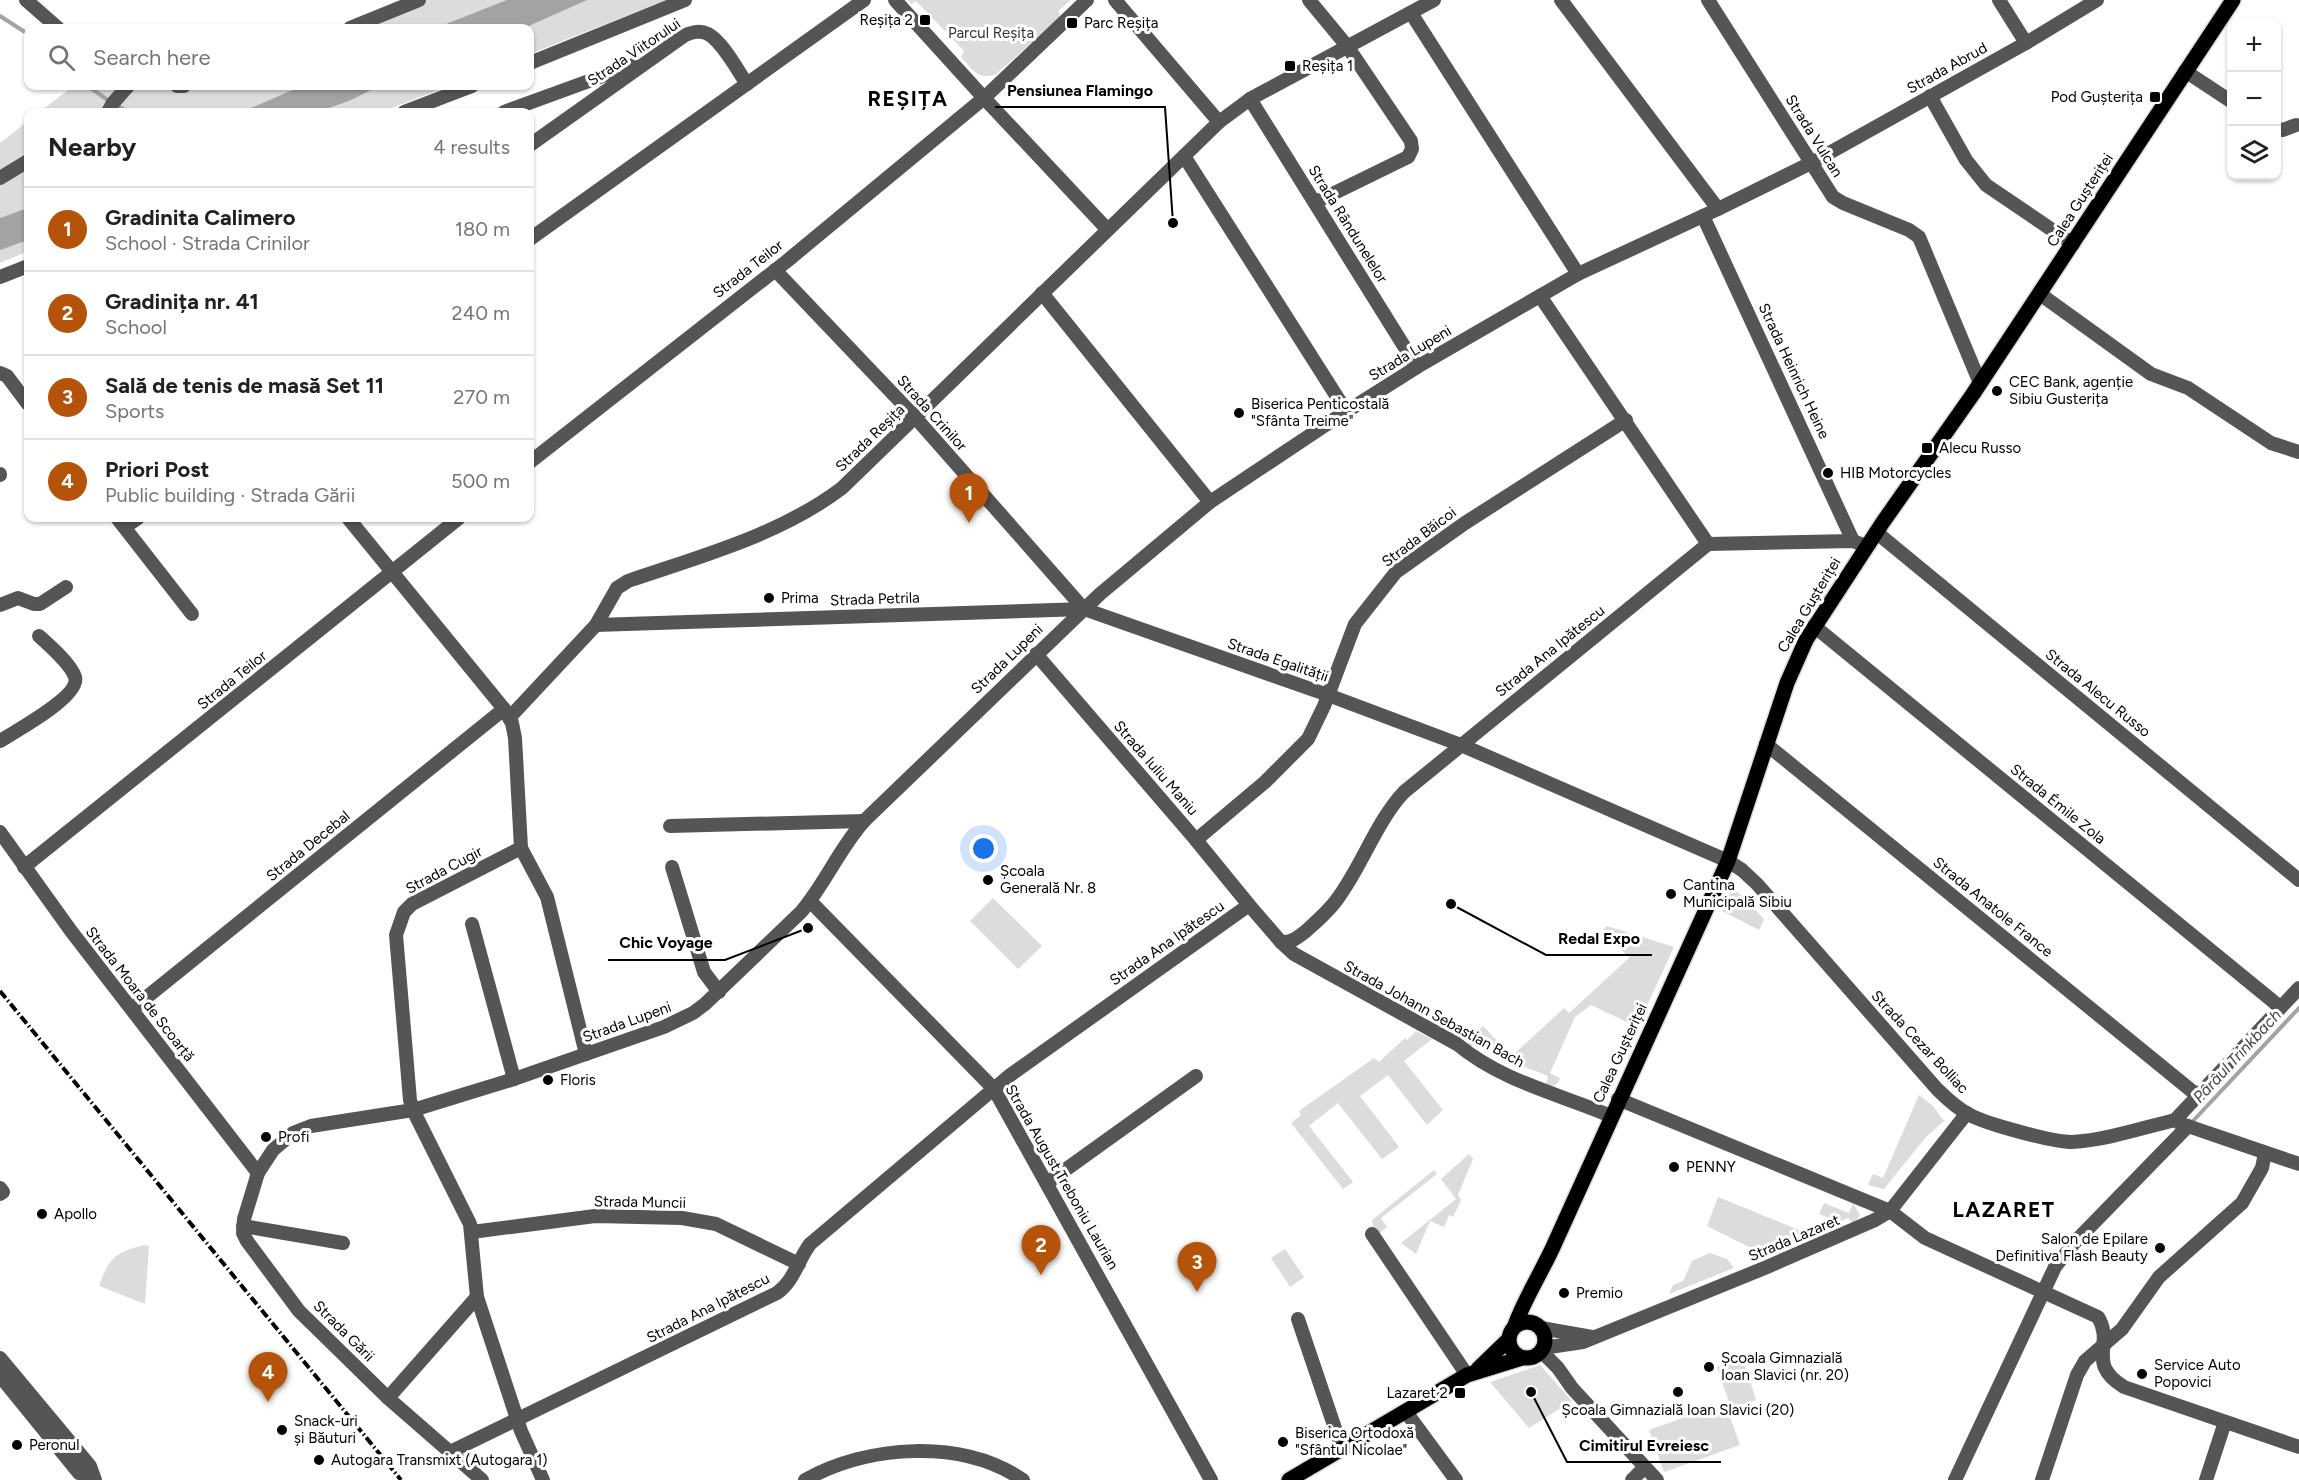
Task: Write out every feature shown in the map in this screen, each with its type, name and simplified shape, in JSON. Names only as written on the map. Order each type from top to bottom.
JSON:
[{"type":"main road","name":"Calea Gușteriței","points":[[1515,1325],[1728,861],[1792,669],[1814,626],[1860,544],[1876,532],[1980,383],[2233,0]]},
{"type":"main road","name":"Calea Gușteriței","points":[[1533,1290],[1532,1312],[1537,1325]]},
{"type":"main road","points":[[1289,1480],[1472,1373],[1508,1340],[1515,1325],[1524,1321],[1537,1325],[1545,1337],[1542,1350],[1532,1357],[1472,1373]]},
{"type":"main road","points":[[1508,1340],[1512,1351],[1522,1358]]},
{"type":"street","points":[[26,0],[53,24]]},
{"type":"street","points":[[360,24],[418,0]]},
{"type":"street","name":"Strada Viitorului","points":[[534,61],[685,0]]},
{"type":"street","points":[[534,236],[864,0]]},
{"type":"street","points":[[895,0],[1107,230]]},
{"type":"street","points":[[984,98],[1087,0]]},
{"type":"street","points":[[1115,0],[1219,122]]},
{"type":"street","points":[[1309,0],[1347,46],[1411,141],[1412,149],[1408,157],[1316,202]]},
{"type":"street","name":"Strada Reșița","points":[[507,713],[596,625],[617,588],[628,581],[738,543],[803,514],[842,488],[1219,122],[1250,99],[1434,0]]},
{"type":"street","points":[[1561,0],[1718,210]]},
{"type":"street","name":"Strada Vulcan","points":[[1708,0],[1813,162],[1833,197],[1843,204],[1910,230],[1918,237],[1980,383]]},
{"type":"street","points":[[1998,0],[2026,43]]},
{"type":"street","name":"Strada Abrud","points":[[1813,162],[2026,43],[2097,0]]},
{"type":"street","points":[[1411,13],[1578,274]]},
{"type":"street","name":"Strada Viitorului","points":[[534,142],[685,35],[705,33],[715,40],[747,84]]},
{"type":"street","points":[[515,108],[649,60]]},
{"type":"street","points":[[2185,71],[2227,99]]},
{"type":"street","points":[[110,108],[124,90]]},
{"type":"street","points":[[414,108],[462,90]]},
{"type":"street","points":[[1930,96],[1966,160],[1986,185],[2073,243]]},
{"type":"street","name":"Strada Teilor","points":[[534,459],[775,270],[984,98]]},
{"type":"street","name":"Strada Rândunelelor","points":[[1250,99],[1418,367]]},
{"type":"street","points":[[2281,130],[2296,125]]},
{"type":"street","points":[[1184,156],[1346,411]]},
{"type":"street","name":"Strada Lupeni","points":[[258,1173],[273,1150],[303,1128],[413,1110],[514,1079],[679,1021],[693,1013],[719,992],[789,925],[810,901],[845,845],[864,821],[1084,609],[1210,502],[1346,411],[1578,274],[1718,210],[1813,162]]},
{"type":"street","points":[[0,178],[24,163]]},
{"type":"street","name":"Strada Heinrich Heine","points":[[1703,216],[1860,544]]},
{"type":"street","points":[[0,277],[24,268]]},
{"type":"street","name":"Strada Crinilor","points":[[775,270],[915,417],[1084,609]]},
{"type":"street","points":[[1042,293],[1210,502]]},
{"type":"street","points":[[2040,294],[2151,374],[2187,388],[2271,443],[2299,452]]},
{"type":"street","points":[[1540,296],[1708,544],[1860,544]]},
{"type":"street","points":[[1,373],[7,376],[24,399]]},
{"type":"street","name":"Strada Băicoi","points":[[1196,840],[1265,782],[1301,748],[1315,726],[1355,624],[1396,572],[1465,523],[1626,420]]},
{"type":"street","points":[[121,522],[192,614]]},
{"type":"street","points":[[351,522],[507,713],[515,738],[521,848],[547,897],[586,1054]]},
{"type":"street","name":"Strada Teilor","points":[[24,867],[454,522]]},
{"type":"street","name":"Strada Alecu Russo","points":[[1876,532],[2299,880]]},
{"type":"street","name":"Strada Ana Ipătescu","points":[[450,1452],[777,1293],[786,1286],[810,1244],[994,1089],[1035,1057],[1249,905],[1281,942],[1288,943],[1296,938],[1328,911],[1339,898],[1395,801],[1708,544]]},
{"type":"street","points":[[0,605],[18,598],[40,604],[66,587]]},
{"type":"street","name":"Strada Petrila","points":[[596,625],[1084,609]]},
{"type":"street","name":"Strada Egalității","points":[[1084,609],[1328,695],[1461,745]]},
{"type":"street","name":"Strada Émile Zola","points":[[1814,626],[2280,1007]]},
{"type":"street","points":[[0,741],[45,713],[72,692],[75,686],[76,678],[69,668],[52,647],[39,636]]},
{"type":"street","name":"Strada Iuliu Maniu","points":[[1036,654],[1249,905]]},
{"type":"street","name":"Strada Decebal","points":[[132,1009],[507,713]]},
{"type":"street","name":"Strada Anatole France","points":[[1766,744],[2198,1096]]},
{"type":"street","points":[[1461,745],[1728,861]]},
{"type":"street","points":[[670,826],[864,821]]},
{"type":"street","name":"Strada Moara de Scoarță","points":[[0,832],[24,867],[258,1173]]},
{"type":"street","name":"Strada Cugir","points":[[413,1110],[396,949],[399,923],[404,912],[412,904],[521,848]]},
{"type":"street","name":"Strada Cezar Bolliac","points":[[1728,861],[1758,884],[1937,1089],[1967,1113],[2053,1140],[2069,1142],[2182,1123]]},
{"type":"street","points":[[672,867],[704,972],[719,992]]},
{"type":"street","name":"Strada August Treboniu Laurian","points":[[810,901],[994,1089],[1211,1480]]},
{"type":"street","points":[[472,924],[514,1079]]},
{"type":"street","name":"Strada Johann Sebastian Bach","points":[[1281,942],[1294,954],[1457,1044],[1495,1070],[1611,1116]]},
{"type":"street","points":[[1955,1480],[2042,1292],[2064,1254],[2182,1123],[2198,1096],[2299,988]]},
{"type":"street","points":[[1047,1183],[1196,1076]]},
{"type":"street","points":[[1618,1100],[1890,1211],[1925,1238],[2098,1317],[2103,1325],[2102,1346],[2105,1371],[2124,1387],[2299,1447]]},
{"type":"street","points":[[413,1110],[468,1217],[472,1232],[477,1297],[518,1420],[543,1480]]},
{"type":"street","name":"Strada Lazaret","points":[[1542,1350],[1583,1342],[1867,1224],[1890,1211],[1967,1113]]},
{"type":"street","points":[[2182,1123],[2299,1164]]},
{"type":"street","points":[[2042,1480],[2077,1375],[2085,1361],[2122,1329],[2158,1277],[2242,1203],[2262,1168],[2265,1153]]},
{"type":"street","points":[[258,1173],[243,1226],[344,1243]]},
{"type":"street","points":[[0,1188],[3,1192],[0,1194]]},
{"type":"street","name":"Strada Muncii","points":[[472,1232],[595,1216],[682,1218],[716,1224],[798,1264]]},
{"type":"street","name":"Strada Gării","points":[[243,1226],[247,1241],[299,1311],[387,1398],[482,1480]]},
{"type":"street","points":[[1372,1234],[1472,1373]]},
{"type":"street","points":[[387,1398],[477,1297]]},
{"type":"street","points":[[1299,1319],[1342,1449]]},
{"type":"street","points":[[1537,1325],[1594,1337]]},
{"type":"street","points":[[1542,1350],[1572,1388],[1657,1480]]},
{"type":"street","points":[[0,1358],[90,1466],[93,1479]]},
{"type":"street","points":[[0,1377],[79,1473],[93,1479]]},
{"type":"street","points":[[1406,1412],[1456,1480]]},
{"type":"street","points":[[2206,1480],[2225,1422]]},
{"type":"street","points":[[805,1480],[850,1462],[922,1451],[977,1458],[994,1463],[1023,1480]]},
{"type":"street","points":[[1632,1480],[1645,1467]]},
{"type":"green space","points":[[417,0],[666,0],[534,52],[534,24],[355,24]]},
{"type":"green space","name":"Parcul Reșița","points":[[908,0],[1071,0],[1059,10],[1060,18],[996,74],[984,76],[976,73],[969,66],[961,57],[964,51],[916,1],[911,4]]},
{"type":"green space","points":[[69,90],[439,90],[391,108],[44,108]]},
{"type":"green space","points":[[24,124],[24,253],[0,263],[0,143]]},
{"type":"green space","points":[[1733,887],[1764,919],[1759,930],[1722,911]]},
{"type":"green space","points":[[993,898],[1042,946],[1018,969],[970,921]]},
{"type":"green space","points":[[1607,926],[1674,947],[1637,1027],[1591,1005],[1575,1017],[1550,1073],[1560,1078],[1553,1086],[1546,1085],[1548,1076],[1506,1060],[1474,1042],[1469,1050],[1468,1040],[1483,1026],[1512,1056],[1564,1008],[1569,1013],[1629,958],[1609,935],[1602,941],[1597,936]]},
{"type":"green space","points":[[1416,1031],[1432,1039],[1404,1061],[1443,1110],[1427,1125],[1388,1075],[1360,1096],[1399,1147],[1382,1159],[1338,1103],[1309,1126],[1353,1182],[1343,1189],[1291,1123],[1301,1115],[1299,1111],[1374,1058],[1379,1062]]},
{"type":"green space","points":[[1919,1095],[1933,1106],[1944,1121],[1925,1138],[1884,1189],[1868,1185],[1873,1174],[1883,1178]]},
{"type":"green space","points":[[1469,1154],[1473,1159],[1458,1195],[1461,1200],[1453,1217],[1449,1215],[1444,1227],[1430,1221],[1416,1254],[1401,1243],[1456,1199],[1441,1179]]},
{"type":"green space","points":[[1434,1170],[1437,1174],[1381,1218],[1387,1227],[1377,1235],[1373,1229],[1372,1220]]},
{"type":"green space","points":[[1718,1197],[1808,1235],[1780,1247],[1785,1254],[1765,1255],[1707,1226]]},
{"type":"green space","points":[[1824,1203],[1849,1213],[1853,1203],[1860,1215],[1854,1224],[1848,1218],[1839,1222],[1819,1214]]},
{"type":"green space","points":[[149,1246],[145,1304],[99,1286],[106,1269],[114,1258],[127,1250]]},
{"type":"green space","points":[[1285,1249],[1304,1277],[1290,1287],[1271,1258]]},
{"type":"green space","points":[[1710,1253],[1727,1259],[1734,1268],[1669,1294],[1673,1285],[1683,1281],[1692,1261]]},
{"type":"green space","points":[[1743,1359],[1756,1400],[1731,1408],[1717,1367]]},
{"type":"green space","points":[[1540,1365],[1572,1401],[1529,1428],[1490,1382]]},
{"type":"green space","points":[[1725,1403],[1740,1445],[1664,1472],[1649,1430]]},
{"type":"shaded area","points":[[507,0],[587,0],[533,24],[446,24]]},
{"type":"shaded area","points":[[293,90],[371,90],[329,108],[251,108]]},
{"type":"shaded area","points":[[24,209],[24,241],[0,250],[0,218]]},
{"type":"waterway","points":[[0,16],[24,31]]},
{"type":"waterway","points":[[94,90],[109,101]]},
{"type":"waterway","points":[[116,105],[122,108]]},
{"type":"waterway","name":"Pârâul Trinkbach","points":[[2193,1121],[2299,1008]]},
{"type":"railway","points":[[0,991],[401,1480]]},
{"type":"place","name":"Reșița 2","points":[[925,20]]},
{"type":"place","name":"Parc Reșița","points":[[1072,23]]},
{"type":"place","name":"Reșița 1","points":[[1290,66]]},
{"type":"place","name":"Pod Gușterița","points":[[2155,97]]},
{"type":"place","name":"Pensiunea Flamingo","points":[[1173,223]]},
{"type":"place","name":"CEC Bank, agenție Sibiu Gusterița","points":[[1997,391]]},
{"type":"place","name":"Biserica Penticostală \"Sfânta Treime\"","points":[[1239,413]]},
{"type":"place","name":"Alecu Russo","points":[[1927,448]]},
{"type":"place","name":"HIB Motorcycles","points":[[1828,473]]},
{"type":"place","name":"Gradinita Calimero","points":[[969,523]]},
{"type":"place","name":"Prima","points":[[769,598]]},
{"type":"place","name":"Școala Generală Nr. 8","points":[[988,880]]},
{"type":"place","name":"Cantina Municipală Sibiu","points":[[1671,894]]},
{"type":"place","name":"Redal Expo","points":[[1451,904]]},
{"type":"place","name":"Chic Voyage","points":[[808,928]]},
{"type":"place","name":"Floris","points":[[548,1080]]},
{"type":"place","name":"Profi","points":[[266,1137]]},
{"type":"place","name":"PENNY","points":[[1674,1167]]},
{"type":"place","name":"Apollo","points":[[42,1214]]},
{"type":"place","name":"Salon de Epilare Definitiva Flash Beauty","points":[[2160,1248]]},
{"type":"place","name":"Gradinița nr. 41","points":[[1041,1275]]},
{"type":"place","name":"Sală de tenis de masă Set 11","points":[[1197,1292]]},
{"type":"place","name":"Premio","points":[[1564,1293]]},
{"type":"place","name":"Școala Gimnazială Ioan Slavici (nr. 20)","points":[[1709,1367]]},
{"type":"place","name":"Service Auto Popovici","points":[[2142,1374]]},
{"type":"place","name":"Cimitirul Evreiesc","points":[[1531,1392]]},
{"type":"place","name":"Școala Gimnazială Ioan Slavici (20)","points":[[1678,1392]]},
{"type":"place","name":"Lazaret 2","points":[[1460,1393]]},
{"type":"place","name":"Priori Post","points":[[268,1402]]},
{"type":"place","name":"Snack-uri și Băuturi","points":[[282,1430]]},
{"type":"place","name":"Biserica Ortodoxă \"Sfântul Nicolae\"","points":[[1283,1442]]},
{"type":"place","name":"Peronul","points":[[17,1445]]},
{"type":"place","name":"Autogara Transmixt (Autogara 1)","points":[[319,1460]]},
{"type":"district","name":"REȘIȚA","points":[[908,98]]},
{"type":"district","name":"LAZARET","points":[[2004,1209]]}]
